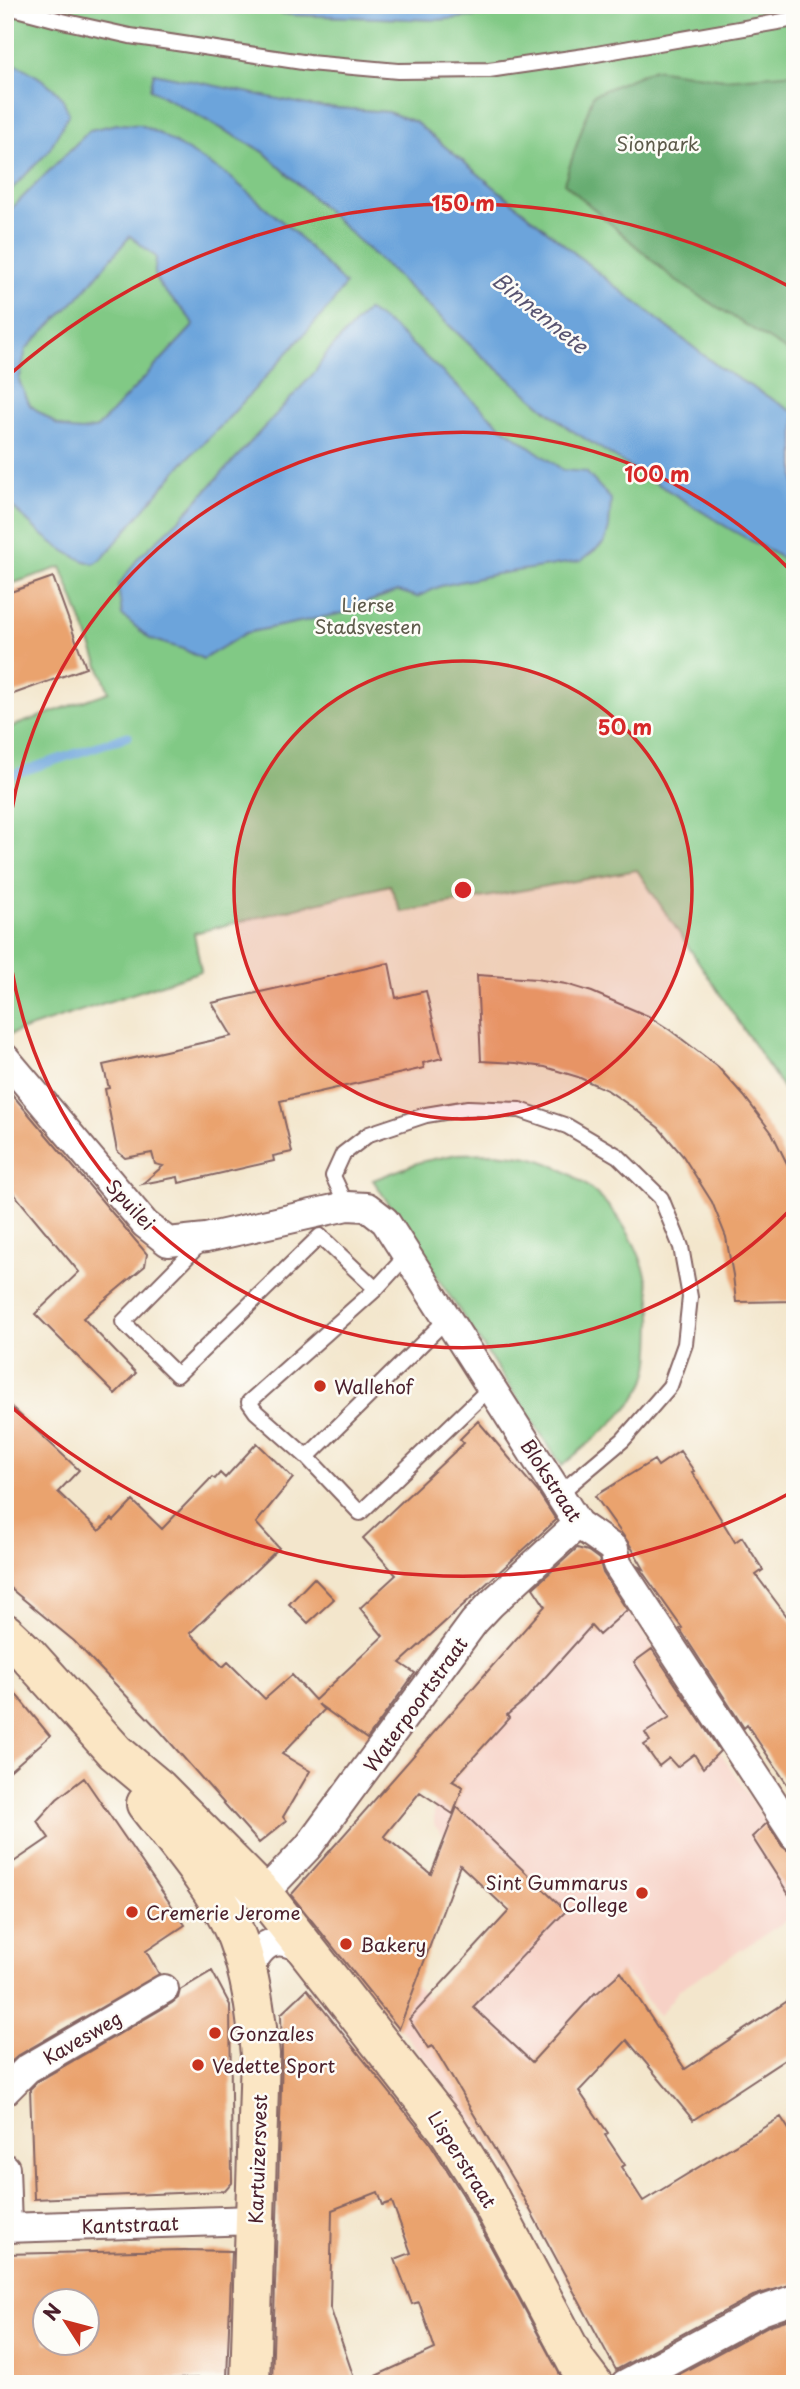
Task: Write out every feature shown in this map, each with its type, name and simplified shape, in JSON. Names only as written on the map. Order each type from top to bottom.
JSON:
[{"type":"street","name":"Spuilei","points":[[5,1058],[145,1224],[168,1242],[206,1238],[347,1206]]},
{"type":"street","name":"Blokstraat","points":[[347,1206],[367,1207],[385,1221],[578,1524],[614,1549],[617,1564],[795,1836]]},
{"type":"street","name":"Waterpoortstraat","points":[[263,1894],[308,1847],[474,1622],[578,1524]]},
{"type":"street","points":[[5,1633],[116,1752]]},
{"type":"street","name":"Lisperstraat","points":[[116,1752],[159,1788],[263,1894],[448,2130],[482,2184],[577,2362],[593,2384]]},
{"type":"street","name":"Kartuizersvest","points":[[116,1752],[134,1788],[202,1879],[237,1936],[248,1973],[260,2054],[250,2384]]},
{"type":"street","points":[[202,1879],[220,1889],[263,1894]]},
{"type":"street","points":[[248,1973],[254,1958],[264,1947],[275,1941],[290,1941],[307,1952]]},
{"type":"street","name":"Kavesweg","points":[[5,2091],[27,2069],[164,1989]]},
{"type":"street","points":[[5,2168],[6,2227]]},
{"type":"street","name":"Kantstraat","points":[[6,2227],[255,2220]]},
{"type":"street","points":[[625,2384],[761,2311],[795,2299]]},
{"type":"lane","points":[[5,6],[130,36],[309,63],[398,71],[489,70],[795,19]]},
{"type":"lane","points":[[347,1206],[333,1176],[344,1154],[369,1134],[426,1115],[468,1108],[520,1110],[568,1126],[618,1156],[662,1198],[681,1247],[690,1297],[685,1344],[670,1386],[623,1440],[560,1493]]},
{"type":"lane","points":[[206,1238],[123,1322],[177,1375],[320,1236],[376,1289]]},
{"type":"lane","points":[[407,1255],[376,1289],[249,1402],[256,1412],[307,1457],[360,1513],[492,1386]]},
{"type":"lane","points":[[307,1457],[448,1318]]},
{"type":"shaded area","name":"Sint Gummarus College","points":[[545,1606],[564,1631],[581,1615],[599,1635],[628,1610],[795,1867],[795,1915],[680,1989],[659,2016],[622,1971],[655,2023],[645,2033],[633,2034],[568,2102],[494,2150],[435,2071],[371,1994],[401,1970],[428,1998],[509,1911],[465,1869],[444,1875],[434,1866],[445,1837],[434,1825],[434,1801],[396,1775]]},
{"type":"green space","name":"Lierse Stadsvesten","points":[[5,5],[228,5],[292,15],[438,20],[590,5],[795,5],[795,413],[720,368],[606,279],[415,122],[388,112],[150,89],[264,152],[481,355],[568,428],[730,529],[795,565],[795,1106],[637,870],[401,912],[390,885],[194,933],[201,971],[5,1036],[5,729],[109,692],[61,567],[5,586]]},
{"type":"green space","name":"Sionpark","points":[[654,69],[724,79],[795,73],[795,356],[676,281],[564,183],[593,95]]},
{"type":"green space","points":[[495,1153],[537,1159],[562,1170],[585,1185],[605,1203],[636,1247],[651,1299],[650,1363],[644,1384],[618,1418],[562,1466],[373,1180],[420,1162],[457,1154]]},
{"type":"water","points":[[225,5],[590,5],[438,20],[292,15]]},
{"type":"water","points":[[5,60],[44,81],[62,98],[69,114],[48,152],[5,196]]},
{"type":"water","name":"Binnennete","points":[[154,73],[312,106],[388,112],[415,122],[606,279],[720,368],[795,413],[795,565],[730,529],[568,428],[481,355],[264,152],[150,89]]},
{"type":"water","points":[[117,124],[141,125],[160,134],[229,176],[293,231],[345,284],[331,305],[223,424],[183,463],[102,559],[94,564],[57,546],[5,499],[5,215],[90,130]],"holes":[[[130,236],[156,257],[157,281],[194,325],[97,428],[71,430],[56,424],[30,405],[19,381],[26,349],[79,297]]]},
{"type":"water","points":[[367,310],[394,328],[502,427],[563,470],[586,472],[611,499],[605,542],[581,561],[441,586],[417,597],[398,591],[365,603],[353,611],[246,633],[203,659],[183,649],[150,639],[122,615],[118,586],[139,557],[179,520],[315,372],[326,354]]},
{"type":"building","points":[[53,577],[86,668],[5,697],[5,594]]},
{"type":"building","points":[[389,963],[396,998],[426,991],[442,1058],[423,1063],[424,1068],[280,1101],[292,1152],[273,1156],[274,1161],[179,1183],[178,1177],[142,1184],[163,1166],[155,1164],[152,1153],[125,1158],[117,1151],[105,1089],[109,1088],[103,1065],[232,1036],[212,1003]]},
{"type":"building","points":[[477,975],[536,979],[592,992],[648,1016],[717,1066],[772,1133],[795,1180],[795,1301],[736,1302],[726,1237],[712,1202],[683,1156],[659,1128],[632,1107],[607,1090],[578,1077],[545,1067],[481,1061]]},
{"type":"building","points":[[5,1086],[147,1254],[145,1266],[83,1318],[136,1373],[115,1394],[35,1314],[79,1272],[5,1183]]},
{"type":"building","points":[[5,1401],[79,1470],[58,1492],[99,1531],[112,1519],[114,1521],[133,1501],[162,1529],[212,1477],[215,1479],[220,1473],[225,1478],[257,1443],[293,1478],[256,1523],[279,1548],[190,1633],[223,1667],[228,1662],[265,1699],[292,1675],[315,1700],[383,1636],[360,1608],[396,1575],[363,1538],[464,1443],[460,1439],[478,1421],[538,1492],[556,1520],[400,1663],[415,1673],[367,1739],[318,1704],[324,1710],[282,1754],[310,1771],[283,1817],[286,1821],[259,1843],[160,1731],[74,1641],[5,1584]]},
{"type":"building","points":[[680,1451],[735,1542],[742,1537],[763,1570],[756,1575],[795,1627],[795,1796],[747,1725],[744,1728],[680,1629],[682,1628],[639,1567],[644,1569],[630,1545],[595,1496],[654,1460],[658,1466]]},
{"type":"building","points":[[577,1548],[588,1551],[599,1559],[603,1573],[627,1610],[599,1635],[591,1626],[524,1701],[507,1715],[509,1718],[452,1781],[463,1787],[453,1814],[420,1792],[384,1836],[431,1874],[457,1807],[566,1911],[473,2007],[532,2062],[595,1993],[621,1972],[685,2069],[795,1996],[795,2053],[693,2120],[627,2040],[579,2091],[608,2133],[605,2135],[625,2165],[621,2167],[643,2201],[781,2117],[795,2139],[795,2283],[753,2296],[616,2370],[522,2195],[433,2046],[428,2048],[409,2019],[509,1911],[460,1865],[399,2029],[291,1895],[545,1606],[533,1588]]},
{"type":"building","points":[[314,1578],[334,1599],[308,1623],[289,1604]]},
{"type":"building","points":[[652,1649],[720,1751],[703,1768],[694,1754],[677,1767],[669,1758],[659,1766],[644,1745],[650,1741],[645,1733],[670,1717],[634,1662]]},
{"type":"building","points":[[5,1681],[50,1736],[5,1775]]},
{"type":"building","points":[[84,1778],[185,1925],[146,1951],[159,1974],[19,2055],[5,2067],[5,1868],[49,1838],[37,1821],[57,1799]]},
{"type":"building","points":[[767,1823],[782,1846],[795,1852],[795,1904],[752,1837]]},
{"type":"building","points":[[212,1971],[230,2005],[232,2183],[225,2191],[34,2199],[30,2089],[37,2082],[172,2003],[178,1998],[180,1990]]},
{"type":"building","points":[[307,1989],[430,2143],[463,2195],[565,2384],[358,2384],[435,2349],[419,2302],[412,2304],[395,2259],[411,2253],[392,2202],[383,2205],[378,2192],[332,2210],[330,2307],[356,2384],[272,2384],[281,2014]]},
{"type":"building","points":[[232,2251],[227,2378],[165,2379],[165,2384],[5,2384],[5,2254]]},
{"type":"building","points":[[795,2317],[795,2384],[661,2384],[768,2326]]},
{"type":"waterway","points":[[5,777],[128,736]]},
{"type":"place","name":"Wallehof","points":[[320,1386]]},
{"type":"place","name":"Sint Gummarus College","points":[[642,1893]]},
{"type":"place","name":"Cremerie Jerome","points":[[132,1912]]},
{"type":"place","name":"Bakery","points":[[346,1944]]},
{"type":"place","name":"Gonzales","points":[[215,2033]]},
{"type":"place","name":"Vedette Sport","points":[[198,2065]]}]
